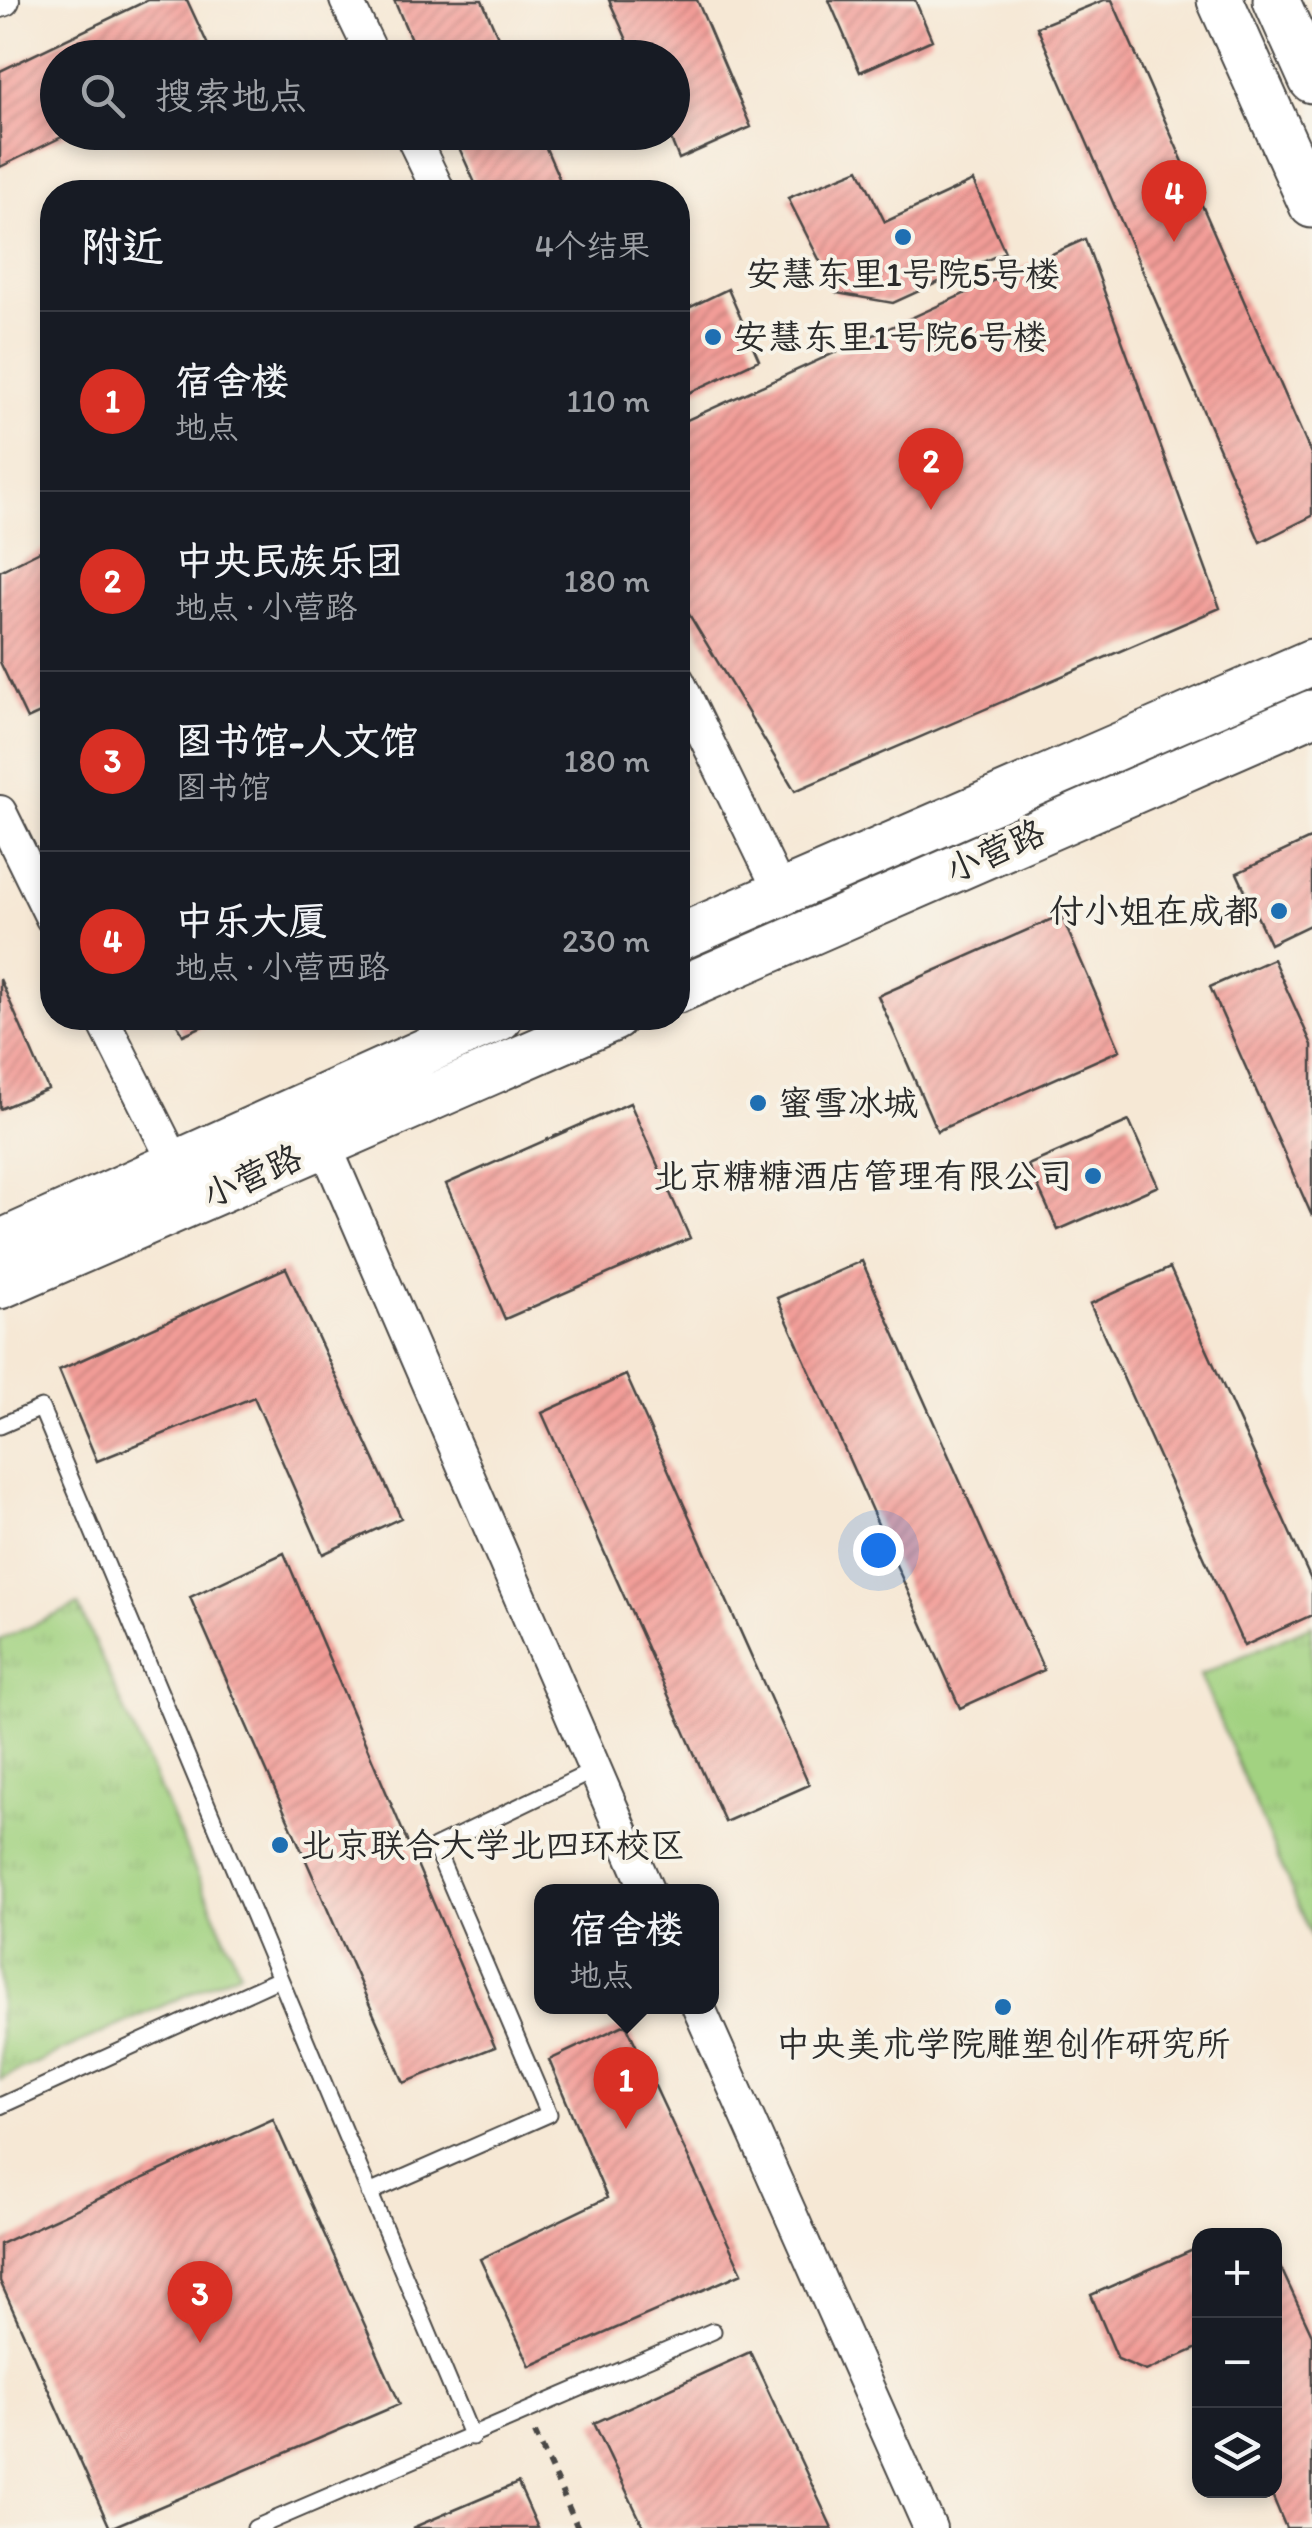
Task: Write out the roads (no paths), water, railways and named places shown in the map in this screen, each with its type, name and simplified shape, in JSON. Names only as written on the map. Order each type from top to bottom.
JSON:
[{"type":"street","points":[[346,0],[365,40]]},
{"type":"street","points":[[1220,0],[1312,206]]},
{"type":"street","points":[[1276,0],[1312,80]]},
{"type":"street","points":[[419,150],[433,180]]},
{"type":"street","name":"小营路","points":[[690,933],[1312,662]]},
{"type":"street","points":[[690,706],[781,893]]},
{"type":"street","name":"小营路","points":[[690,985],[1312,713]]},
{"type":"street","points":[[0,812],[40,894]]},
{"type":"street","points":[[108,1030],[176,1165],[236,1183]]},
{"type":"street","name":"小营路","points":[[0,1286],[236,1183],[317,1125],[479,1030]]},
{"type":"street","name":"小营路","points":[[0,1243],[176,1165],[317,1125],[581,1030]]},
{"type":"street","points":[[317,1125],[645,1884]]},
{"type":"street","points":[[702,2014],[930,2528]]},
{"type":"lane","points":[[0,1426],[41,1408],[472,2436]]},
{"type":"lane","points":[[369,2193],[550,2114],[436,1847],[596,1770]]},
{"type":"lane","points":[[0,2106],[279,1979]]},
{"type":"lane","points":[[255,2528],[713,2331]]},
{"type":"place","name":"安慧东里1号院5号楼","points":[[903,237]]},
{"type":"place","name":"中乐大厦","points":[[1174,242]]},
{"type":"place","name":"安慧东里1号院6号楼","points":[[713,337]]},
{"type":"place","name":"中央民族乐团","points":[[931,510]]},
{"type":"place","name":"付小姐在成都","points":[[1279,911]]},
{"type":"place","name":"蜜雪冰城","points":[[758,1103]]},
{"type":"place","name":"北京糖糖酒店管理有限公司","points":[[1093,1176]]},
{"type":"place","name":"北京联合大学北四环校区","points":[[280,1845]]},
{"type":"place","name":"中央美术学院雕塑创作研究所","points":[[1003,2007]]},
{"type":"place","name":"宿舍楼","points":[[626,2129]]},
{"type":"place","name":"图书馆-人文馆","points":[[200,2343]]}]
